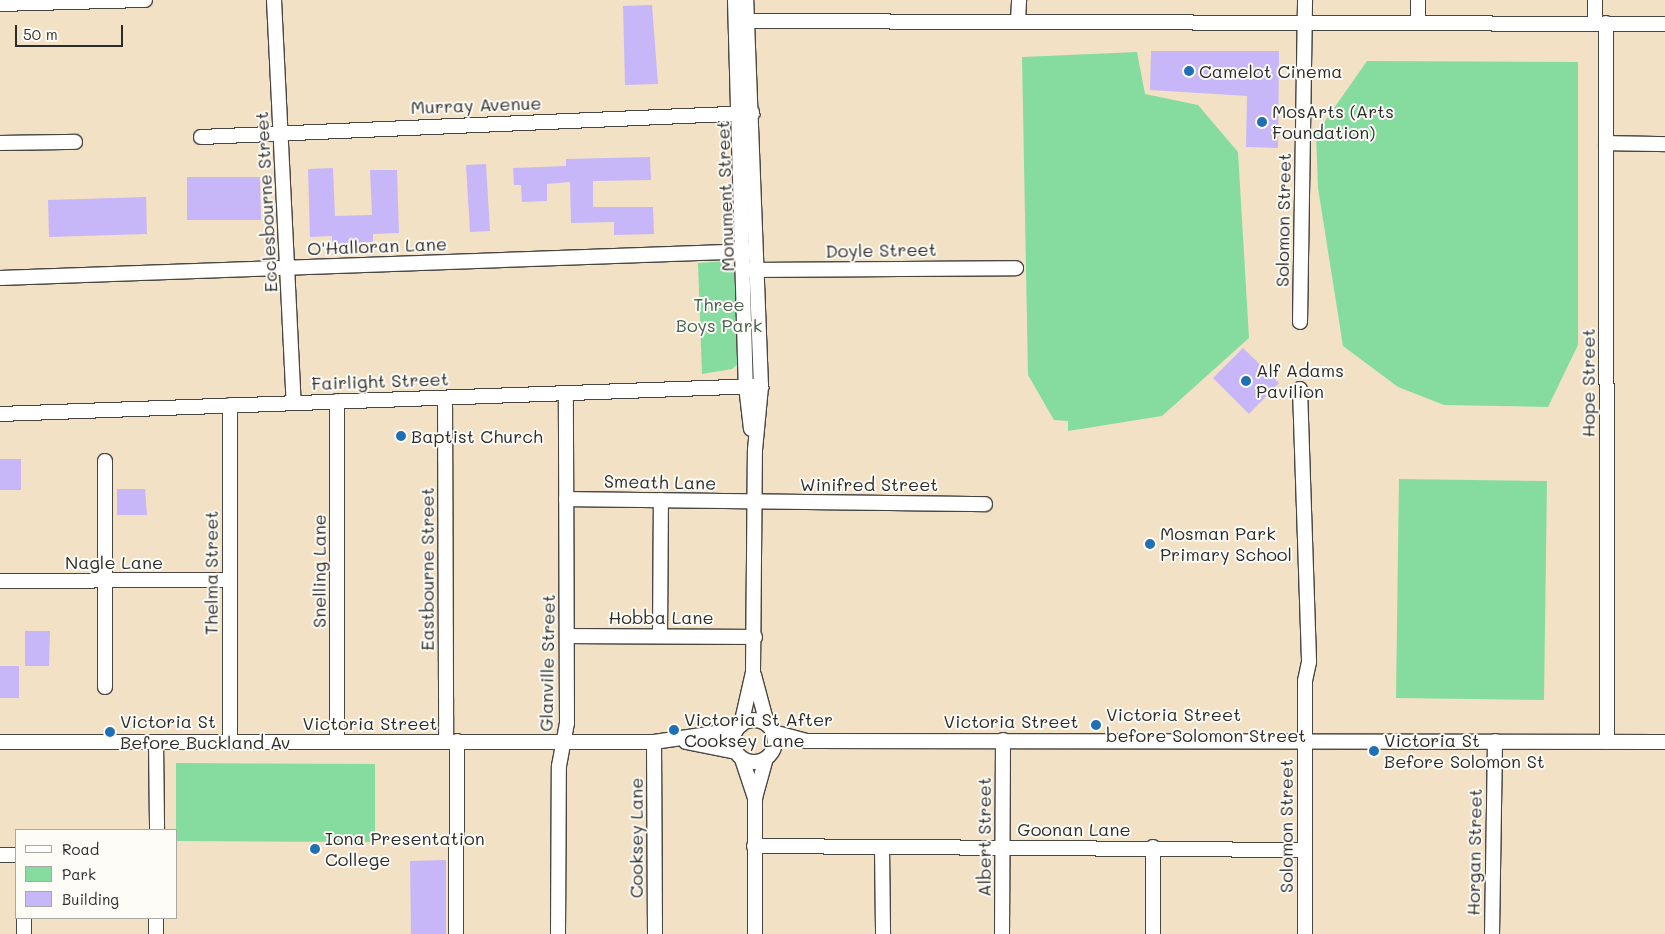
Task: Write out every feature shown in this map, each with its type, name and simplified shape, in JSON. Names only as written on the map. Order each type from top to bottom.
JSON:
[{"type":"street","points":[[0,4],[145,0]]},
{"type":"street","name":"Ecclesbourne Street","points":[[274,0],[294,402]]},
{"type":"street","name":"Monument Street","points":[[735,0],[742,21]]},
{"type":"street","name":"Monument Street","points":[[739,727],[753,672],[755,637],[755,450],[761,386],[749,251],[742,21],[746,0]]},
{"type":"street","points":[[1018,21],[1019,0]]},
{"type":"street","name":"Solomon Street","points":[[1300,322],[1305,0]]},
{"type":"street","points":[[1418,0],[1418,22]]},
{"type":"street","name":"Hope Street","points":[[1595,0],[1601,23],[1606,143],[1607,742]]},
{"type":"street","points":[[742,21],[1305,21],[1665,24]]},
{"type":"street","name":"Murray Avenue","points":[[201,137],[746,113]]},
{"type":"street","points":[[0,143],[75,142]]},
{"type":"street","points":[[1606,143],[1665,144]]},
{"type":"street","name":"O'Halloran Lane","points":[[0,278],[749,251]]},
{"type":"street","name":"Doyle Street","points":[[751,270],[1016,268]]},
{"type":"street","name":"Monument Street","points":[[751,270],[746,386],[755,450]]},
{"type":"street","name":"Fairlight Street","points":[[0,414],[337,400],[445,398],[761,386]]},
{"type":"street","name":"Solomon Street","points":[[1300,389],[1309,632],[1305,740],[1305,934]]},
{"type":"street","name":"Glanville Street","points":[[558,934],[559,766],[564,742],[567,636],[566,393]]},
{"type":"street","name":"Eastbourne Street","points":[[445,398],[456,934]]},
{"type":"street","name":"Snelling Lane","points":[[337,400],[338,742]]},
{"type":"street","name":"Thelma Street","points":[[230,404],[230,742]]},
{"type":"street","points":[[105,461],[106,687]]},
{"type":"street","name":"Smeath Lane","points":[[566,499],[754,502]]},
{"type":"street","points":[[660,636],[661,500]]},
{"type":"street","name":"Winifred Street","points":[[754,502],[984,504]]},
{"type":"street","name":"Nagle Lane","points":[[0,581],[229,580]]},
{"type":"street","name":"Hobba Lane","points":[[567,636],[755,637]]},
{"type":"street","name":"Monument Street","points":[[753,672],[770,728]]},
{"type":"street","points":[[754,934],[755,798],[770,754],[770,728],[754,720],[739,727],[739,755],[755,798]]},
{"type":"street","name":"Victoria Street","points":[[0,742],[654,742],[680,741],[739,727]]},
{"type":"street","name":"Victoria Street","points":[[770,728],[806,741]]},
{"type":"street","name":"Albert Street","points":[[1002,934],[1003,740]]},
{"type":"street","name":"Victoria Street","points":[[770,754],[806,741],[1305,740],[1665,742]]},
{"type":"street","name":"Victoria Street","points":[[680,741],[739,755]]},
{"type":"street","points":[[156,742],[157,829]]},
{"type":"street","name":"Cooksey Lane","points":[[654,742],[655,934]]},
{"type":"street","name":"Horgan Street","points":[[1492,934],[1495,742]]},
{"type":"street","points":[[739,755],[754,762],[770,754]]},
{"type":"street","name":"Goonan Lane","points":[[754,846],[1153,847],[1304,850]]},
{"type":"street","points":[[882,847],[883,934]]},
{"type":"street","points":[[1153,847],[1153,934]]},
{"type":"street","points":[[0,855],[15,855]]},
{"type":"street","points":[[24,919],[24,934]]},
{"type":"street","points":[[156,919],[156,934]]},
{"type":"green space","points":[[1137,52],[1145,94],[1198,105],[1238,152],[1249,338],[1162,416],[1068,431],[1068,421],[1054,420],[1028,375],[1022,57]]},
{"type":"green space","points":[[1367,61],[1578,62],[1578,345],[1548,407],[1444,405],[1398,387],[1343,346],[1318,188],[1316,134]]},
{"type":"green space","name":"Three Boys Park","points":[[727,261],[736,269],[739,363],[732,369],[702,374],[698,263]]},
{"type":"green space","points":[[1399,479],[1547,481],[1544,700],[1396,698]]},
{"type":"green space","points":[[176,763],[375,764],[375,842],[178,841],[178,829],[176,829]]},
{"type":"building","points":[[652,5],[658,84],[625,85],[623,6]]},
{"type":"building","points":[[1151,51],[1279,51],[1278,148],[1246,147],[1247,96],[1150,90]]},
{"type":"building","points":[[650,157],[651,180],[593,181],[593,207],[653,207],[654,234],[614,235],[614,222],[571,223],[570,182],[547,184],[547,201],[522,202],[521,185],[514,185],[513,168],[566,166],[566,159]]},
{"type":"building","points":[[486,164],[490,231],[470,232],[466,165]]},
{"type":"building","points":[[333,168],[335,216],[372,215],[370,170],[397,170],[399,233],[373,234],[373,242],[332,244],[332,236],[310,237],[308,169]]},
{"type":"building","points":[[187,177],[260,177],[261,220],[187,220]]},
{"type":"building","points":[[146,197],[147,234],[49,237],[48,200]]},
{"type":"building","name":"Alf Adams Pavilion","points":[[1243,348],[1279,383],[1249,414],[1213,378]]},
{"type":"building","points":[[0,459],[21,459],[21,490],[0,490]]},
{"type":"building","points":[[117,489],[145,489],[147,515],[117,515]]},
{"type":"building","points":[[25,631],[50,631],[49,666],[25,666]]},
{"type":"building","points":[[0,666],[19,666],[19,698],[0,698]]},
{"type":"building","points":[[446,860],[446,934],[411,934],[410,861]]},
{"type":"place","name":"Camelot Cinema","points":[[1189,71]]},
{"type":"place","name":"MosArts (Arts Foundation)","points":[[1262,122]]},
{"type":"place","name":"Alf Adams Pavilion","points":[[1246,381]]},
{"type":"place","name":"Baptist Church","points":[[401,436]]},
{"type":"place","name":"Mosman Park Primary School","points":[[1150,544]]},
{"type":"place","name":"Victoria Street before Solomon Street","points":[[1096,725]]},
{"type":"place","name":"Victoria St After Cooksey Lane","points":[[674,730]]},
{"type":"place","name":"Victoria St Before Buckland Av","points":[[110,732]]},
{"type":"place","name":"Victoria St Before Solomon St","points":[[1374,751]]},
{"type":"place","name":"Iona Presentation College","points":[[315,849]]}]
